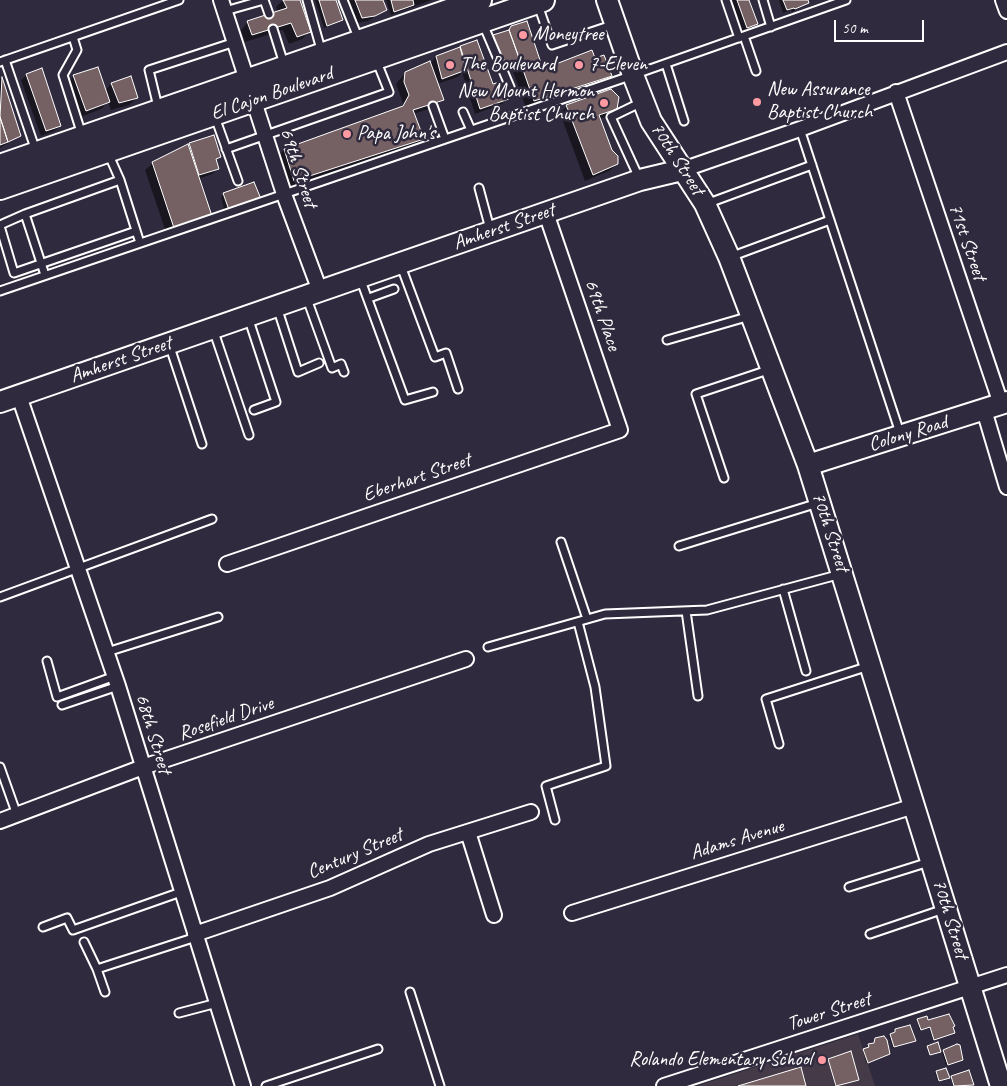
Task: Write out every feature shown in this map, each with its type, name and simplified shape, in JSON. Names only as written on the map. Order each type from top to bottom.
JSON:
[{"type":"main road","name":"70th Street","points":[[607,0],[632,75],[651,121],[705,204],[729,257],[774,368],[808,464],[843,573],[1001,1086]]},
{"type":"main road","name":"El Cajon Boulevard","points":[[0,166],[159,111],[376,59],[481,11],[540,1]]},
{"type":"main road","name":"El Cajon Boulevard","points":[[0,188],[214,114],[285,68],[360,42],[456,4],[481,11]]},
{"type":"main road","name":"Amherst Street","points":[[9,399],[640,180],[682,170]]},
{"type":"main road","name":"Colony Road","points":[[808,464],[997,405]]},
{"type":"street","points":[[1003,0],[1007,10]]},
{"type":"street","name":"69th Street","points":[[223,6],[252,90],[313,294]]},
{"type":"street","name":"Amherst Street","points":[[682,170],[800,129],[1007,52]]},
{"type":"street","name":"71st Street","points":[[896,92],[997,405],[1007,487]]},
{"type":"street","name":"69th Place","points":[[546,213],[620,430]]},
{"type":"street","name":"68th Street","points":[[9,399],[79,568],[242,1086]]},
{"type":"street","name":"Eberhart Street","points":[[227,564],[620,430]]},
{"type":"street","name":"Rosefield Drive","points":[[0,821],[143,768],[466,659]]},
{"type":"street","name":"Adams Avenue","points":[[572,913],[914,806]]},
{"type":"street","name":"Century Street","points":[[196,935],[330,888],[429,844],[531,812]]},
{"type":"street","points":[[468,832],[494,915]]},
{"type":"street","name":"Tower Street","points":[[664,1086],[1007,975]]},
{"type":"lane","points":[[37,154],[3,61],[179,0]]},
{"type":"lane","points":[[223,6],[264,0],[269,14]]},
{"type":"lane","points":[[307,0],[323,55]]},
{"type":"lane","points":[[343,0],[360,42]]},
{"type":"lane","points":[[726,0],[756,71]]},
{"type":"lane","points":[[763,0],[771,27]]},
{"type":"lane","points":[[0,291],[666,64],[846,0]]},
{"type":"lane","points":[[540,1],[552,45],[615,24]]},
{"type":"lane","points":[[481,11],[510,88]]},
{"type":"lane","points":[[273,28],[285,68]]},
{"type":"lane","points":[[72,37],[77,50],[62,75],[83,138]]},
{"type":"lane","points":[[159,111],[149,70],[235,42]]},
{"type":"lane","points":[[226,149],[389,92],[376,59]]},
{"type":"lane","points":[[666,64],[684,121]]},
{"type":"lane","points":[[640,180],[610,118],[643,102]]},
{"type":"lane","points":[[433,106],[445,139]]},
{"type":"lane","points":[[463,112],[471,130]]},
{"type":"lane","points":[[214,114],[238,181]]},
{"type":"lane","points":[[800,129],[902,436]]},
{"type":"lane","points":[[107,151],[120,180],[140,243]]},
{"type":"lane","points":[[705,204],[812,165]]},
{"type":"lane","points":[[120,180],[25,214],[0,225],[14,273],[136,231]]},
{"type":"lane","points":[[479,188],[491,232]]},
{"type":"lane","points":[[25,214],[45,275]]},
{"type":"lane","points":[[729,257],[830,220]]},
{"type":"lane","points":[[400,263],[435,357],[446,353],[458,389]]},
{"type":"lane","points":[[360,277],[406,400],[433,392]]},
{"type":"lane","points":[[369,298],[394,289]]},
{"type":"lane","points":[[313,294],[332,368],[341,364],[344,372]]},
{"type":"lane","points":[[276,306],[298,372],[319,363]]},
{"type":"lane","points":[[667,340],[753,315]]},
{"type":"lane","points":[[248,316],[276,402],[254,410]]},
{"type":"lane","points":[[213,328],[249,435]]},
{"type":"lane","points":[[169,344],[202,444]]},
{"type":"lane","points":[[724,478],[696,394],[774,368]]},
{"type":"lane","points":[[679,546],[820,502]]},
{"type":"lane","points":[[0,596],[212,520]]},
{"type":"lane","points":[[562,542],[587,619]]},
{"type":"lane","points":[[488,647],[605,614],[707,610],[843,573]]},
{"type":"lane","points":[[783,589],[806,671]]},
{"type":"lane","points":[[686,611],[698,696]]},
{"type":"lane","points":[[107,652],[218,617]]},
{"type":"lane","points":[[555,820],[546,786],[606,766],[595,687],[578,622]]},
{"type":"lane","points":[[48,660],[57,697],[116,681]]},
{"type":"lane","points":[[779,744],[766,699],[871,665]]},
{"type":"lane","points":[[62,705],[116,681]]},
{"type":"lane","points":[[0,767],[17,815]]},
{"type":"lane","points":[[849,887],[932,861]]},
{"type":"lane","points":[[43,927],[67,918],[73,930],[181,892]]},
{"type":"lane","points":[[870,934],[946,908]]},
{"type":"lane","points":[[97,969],[196,935]]},
{"type":"lane","points":[[84,942],[97,969],[105,992]]},
{"type":"lane","points":[[410,992],[440,1086]]},
{"type":"lane","points":[[179,1013],[217,1003]]},
{"type":"lane","points":[[266,1086],[378,1049]]},
{"type":"shaded area","name":"Rolando Elementary School","points":[[858,1034],[875,1086],[697,1086]]},
{"type":"building","points":[[283,0],[300,0],[311,32],[297,37],[291,23],[252,35],[247,21],[287,8]]},
{"type":"building","points":[[319,0],[336,0],[343,20],[327,26]]},
{"type":"building","points":[[355,0],[383,0],[387,10],[375,16],[362,18]]},
{"type":"building","points":[[391,0],[413,0],[414,5],[394,12]]},
{"type":"building","points":[[737,0],[749,0],[758,24],[747,28]]},
{"type":"building","points":[[783,0],[808,0],[809,3],[787,10]]},
{"type":"building","points":[[527,21],[543,69],[592,50],[595,58],[604,55],[612,76],[534,101],[509,30],[511,26]]},
{"type":"building","points":[[509,30],[520,60],[504,65],[493,35]]},
{"type":"building","points":[[477,40],[493,84],[502,81],[509,99],[480,109],[460,46]]},
{"type":"building","points":[[460,47],[466,70],[442,79],[436,56]]},
{"type":"building","points":[[430,61],[444,100],[413,110],[424,139],[294,181],[284,149],[403,106],[409,95],[404,82],[405,72]]},
{"type":"building","points":[[98,67],[110,102],[86,111],[73,75]]},
{"type":"building","points":[[42,68],[61,126],[46,131],[26,74]]},
{"type":"building","points":[[131,76],[138,98],[119,103],[111,83]]},
{"type":"building","points":[[2,77],[21,136],[8,142],[0,117]]},
{"type":"building","points":[[611,89],[619,97],[617,109],[599,115],[612,150],[618,156],[618,164],[593,175],[566,105]]},
{"type":"building","points":[[0,117],[8,142],[0,145]]},
{"type":"building","points":[[214,135],[221,157],[216,159],[219,169],[199,175],[189,143]]},
{"type":"building","points":[[188,144],[212,216],[174,228],[152,162]]},
{"type":"building","points":[[254,182],[261,199],[229,210],[223,193]]},
{"type":"building","points":[[949,1014],[955,1026],[953,1027],[955,1033],[934,1040],[930,1027],[921,1030],[917,1019],[927,1016],[928,1020]]},
{"type":"building","points":[[910,1025],[916,1041],[894,1047],[890,1034],[895,1032],[895,1029]]},
{"type":"building","points":[[884,1036],[887,1040],[890,1054],[868,1063],[863,1049],[869,1047],[868,1044],[874,1043],[875,1038]]},
{"type":"building","points":[[938,1042],[941,1052],[930,1055],[927,1046]]},
{"type":"building","points":[[957,1044],[960,1045],[963,1060],[948,1065],[943,1050]]},
{"type":"building","points":[[851,1051],[859,1080],[836,1086],[828,1059]]},
{"type":"building","points":[[801,1067],[806,1086],[738,1086]]},
{"type":"building","points":[[946,1068],[950,1078],[939,1081],[936,1071]]},
{"type":"building","points":[[969,1070],[974,1085],[954,1086],[951,1076]]},
{"type":"place","name":"Moneytree","points":[[523,35]]},
{"type":"place","name":"The Boulevard","points":[[450,65]]},
{"type":"place","name":"7-Eleven","points":[[579,65]]},
{"type":"place","name":"New Assurance Baptist Church","points":[[757,102]]},
{"type":"place","name":"New Mount Hermon Baptist Church","points":[[604,103]]},
{"type":"place","name":"Papa John's","points":[[347,134]]},
{"type":"place","name":"Rolando Elementary School","points":[[822,1060]]}]
